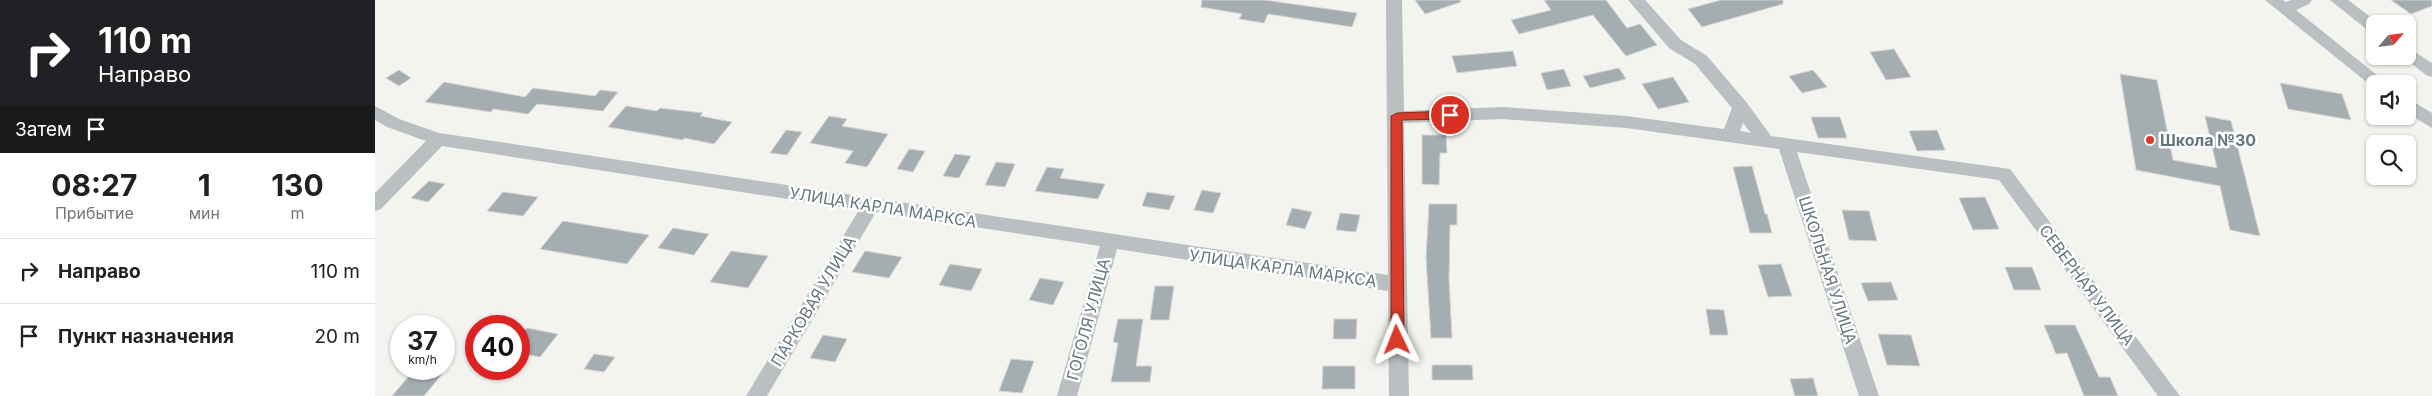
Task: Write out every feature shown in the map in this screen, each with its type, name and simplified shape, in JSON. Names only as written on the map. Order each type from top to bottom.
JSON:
[{"type":"street","points":[[1394,0],[1397,116],[1396,284],[1399,396]]},
{"type":"street","points":[[1636,0],[1675,44],[1701,60],[1741,107],[1766,141]]},
{"type":"street","points":[[2279,4],[2304,0]]},
{"type":"street","points":[[2338,0],[2366,21]]},
{"type":"street","points":[[2279,4],[2369,75]]},
{"type":"street","points":[[2416,58],[2432,70]]},
{"type":"street","points":[[1730,136],[1741,107]]},
{"type":"street","points":[[2416,110],[2432,122]]},
{"type":"street","name":"УЛИЦА КАРЛА МАРКСА","points":[[375,112],[393,123],[437,139],[1396,284]]},
{"type":"street","points":[[1397,116],[1503,113],[1626,122],[1787,144]]},
{"type":"street","points":[[375,204],[437,139]]},
{"type":"street","name":"СЕВЕРНАЯ УЛИЦА","points":[[1787,144],[2004,174],[2170,396]]},
{"type":"street","name":"ШКОЛЬНАЯ УЛИЦА","points":[[1787,144],[1869,396]]},
{"type":"street","name":"ПАРКОВАЯ УЛИЦА","points":[[756,396],[871,205]]},
{"type":"street","name":"ГОГОЛЯ УЛИЦА","points":[[1067,396],[1109,242]]},
{"type":"building","points":[[1202,0],[1264,0],[1357,13],[1352,27],[1268,14],[1264,23],[1239,19],[1242,14],[1201,7]]},
{"type":"building","points":[[1415,0],[1460,0],[1461,2],[1425,14]]},
{"type":"building","points":[[1544,0],[1606,0],[1627,28],[1640,24],[1657,45],[1626,56],[1593,15],[1519,34],[1511,20],[1551,10]]},
{"type":"building","points":[[1721,0],[1783,0],[1783,4],[1702,27],[1688,9]]},
{"type":"building","points":[[2391,0],[2432,0],[2432,6],[2411,14]]},
{"type":"building","points":[[1894,49],[1911,77],[1886,80],[1870,52]]},
{"type":"building","points":[[1513,51],[1517,66],[1457,73],[1452,56]]},
{"type":"building","points":[[1619,68],[1626,79],[1590,88],[1583,76]]},
{"type":"building","points":[[1564,69],[1571,86],[1547,90],[1541,73]]},
{"type":"building","points":[[399,70],[411,78],[399,86],[386,78]]},
{"type":"building","points":[[1813,70],[1827,87],[1802,93],[1789,76]]},
{"type":"building","name":"Школа №30","points":[[2120,74],[2157,80],[2173,160],[2217,168],[2205,116],[2231,121],[2260,236],[2230,230],[2220,186],[2136,170]]},
{"type":"building","points":[[1673,77],[1689,102],[1658,109],[1642,84]]},
{"type":"building","points":[[444,82],[525,97],[533,88],[595,96],[600,90],[618,92],[603,111],[537,104],[528,114],[493,109],[491,112],[425,102]]},
{"type":"building","points":[[2280,83],[2342,94],[2351,120],[2288,109]]},
{"type":"building","points":[[626,106],[657,111],[660,108],[703,113],[700,116],[732,122],[714,144],[608,127]]},
{"type":"building","points":[[829,116],[847,119],[842,126],[888,134],[867,167],[845,163],[853,151],[810,143]]},
{"type":"building","points":[[1811,117],[1840,117],[1847,138],[1818,138]]},
{"type":"building","points":[[786,130],[802,132],[787,155],[770,153]]},
{"type":"building","points":[[1937,130],[1945,150],[1917,151],[1909,131]]},
{"type":"building","points":[[1422,135],[1446,135],[1447,153],[1440,153],[1439,185],[1422,184]]},
{"type":"building","points":[[909,149],[925,151],[913,172],[897,169]]},
{"type":"building","points":[[955,154],[971,156],[959,178],[943,176]]},
{"type":"building","points":[[996,162],[1015,164],[1005,187],[985,185]]},
{"type":"building","points":[[1752,166],[1772,233],[1750,233],[1733,167]]},
{"type":"building","points":[[1047,167],[1064,169],[1060,178],[1105,184],[1098,199],[1035,191]]},
{"type":"building","points":[[429,181],[445,184],[428,202],[411,198]]},
{"type":"building","points":[[1202,190],[1221,193],[1213,213],[1194,210]]},
{"type":"building","points":[[503,192],[538,197],[523,216],[487,211]]},
{"type":"building","points":[[1147,192],[1175,196],[1169,210],[1142,206]]},
{"type":"building","points":[[1985,197],[1999,229],[1973,230],[1959,198]]},
{"type":"building","points":[[1429,204],[1457,204],[1457,225],[1450,225],[1449,278],[1452,338],[1431,338],[1426,258]]},
{"type":"building","points":[[1292,208],[1312,212],[1305,229],[1286,225]]},
{"type":"building","points":[[1842,210],[1869,211],[1877,241],[1849,240]]},
{"type":"building","points":[[1340,213],[1360,215],[1356,232],[1336,230]]},
{"type":"building","points":[[563,221],[649,235],[627,264],[540,249]]},
{"type":"building","points":[[673,228],[709,234],[694,255],[658,248]]},
{"type":"building","points":[[731,251],[768,256],[748,288],[710,282]]},
{"type":"building","points":[[865,251],[902,257],[889,278],[852,272]]},
{"type":"building","points":[[950,264],[982,269],[971,291],[939,285]]},
{"type":"building","points":[[1781,264],[1792,296],[1768,297],[1758,265]]},
{"type":"building","points":[[2005,267],[2032,267],[2041,290],[2014,290]]},
{"type":"building","points":[[1040,278],[1064,282],[1053,305],[1029,300]]},
{"type":"building","points":[[1891,282],[1898,300],[1868,301],[1861,283]]},
{"type":"building","points":[[1155,286],[1174,286],[1169,320],[1150,320]]},
{"type":"building","points":[[1706,309],[1724,310],[1728,335],[1710,335]]},
{"type":"building","points":[[1118,319],[1143,319],[1136,366],[1152,366],[1150,382],[1111,382],[1118,343],[1113,342]]},
{"type":"building","points":[[1334,319],[1357,319],[1356,339],[1333,339]]},
{"type":"building","points":[[2044,325],[2075,325],[2099,377],[2110,377],[2118,396],[2084,396],[2067,353],[2056,354]]},
{"type":"building","points":[[530,329],[558,334],[540,357],[530,355]]},
{"type":"building","points":[[1878,334],[1911,335],[1920,366],[1887,365]]},
{"type":"building","points":[[823,335],[847,339],[835,362],[810,358]]},
{"type":"building","points":[[594,354],[615,357],[604,372],[584,369]]},
{"type":"building","points":[[1011,359],[1034,361],[1022,393],[999,391]]},
{"type":"building","points":[[1432,365],[1472,365],[1473,380],[1432,380]]},
{"type":"building","points":[[1323,366],[1355,366],[1355,389],[1322,389]]},
{"type":"building","points":[[1813,378],[1818,396],[1795,396],[1790,379]]},
{"type":"building","points":[[406,380],[437,380],[424,396],[392,396]]},
{"type":"place","name":"Школа №30","points":[[2150,140]]},
{"type":"route","points":[[1397,340],[1397,116],[1450,115]]}]
